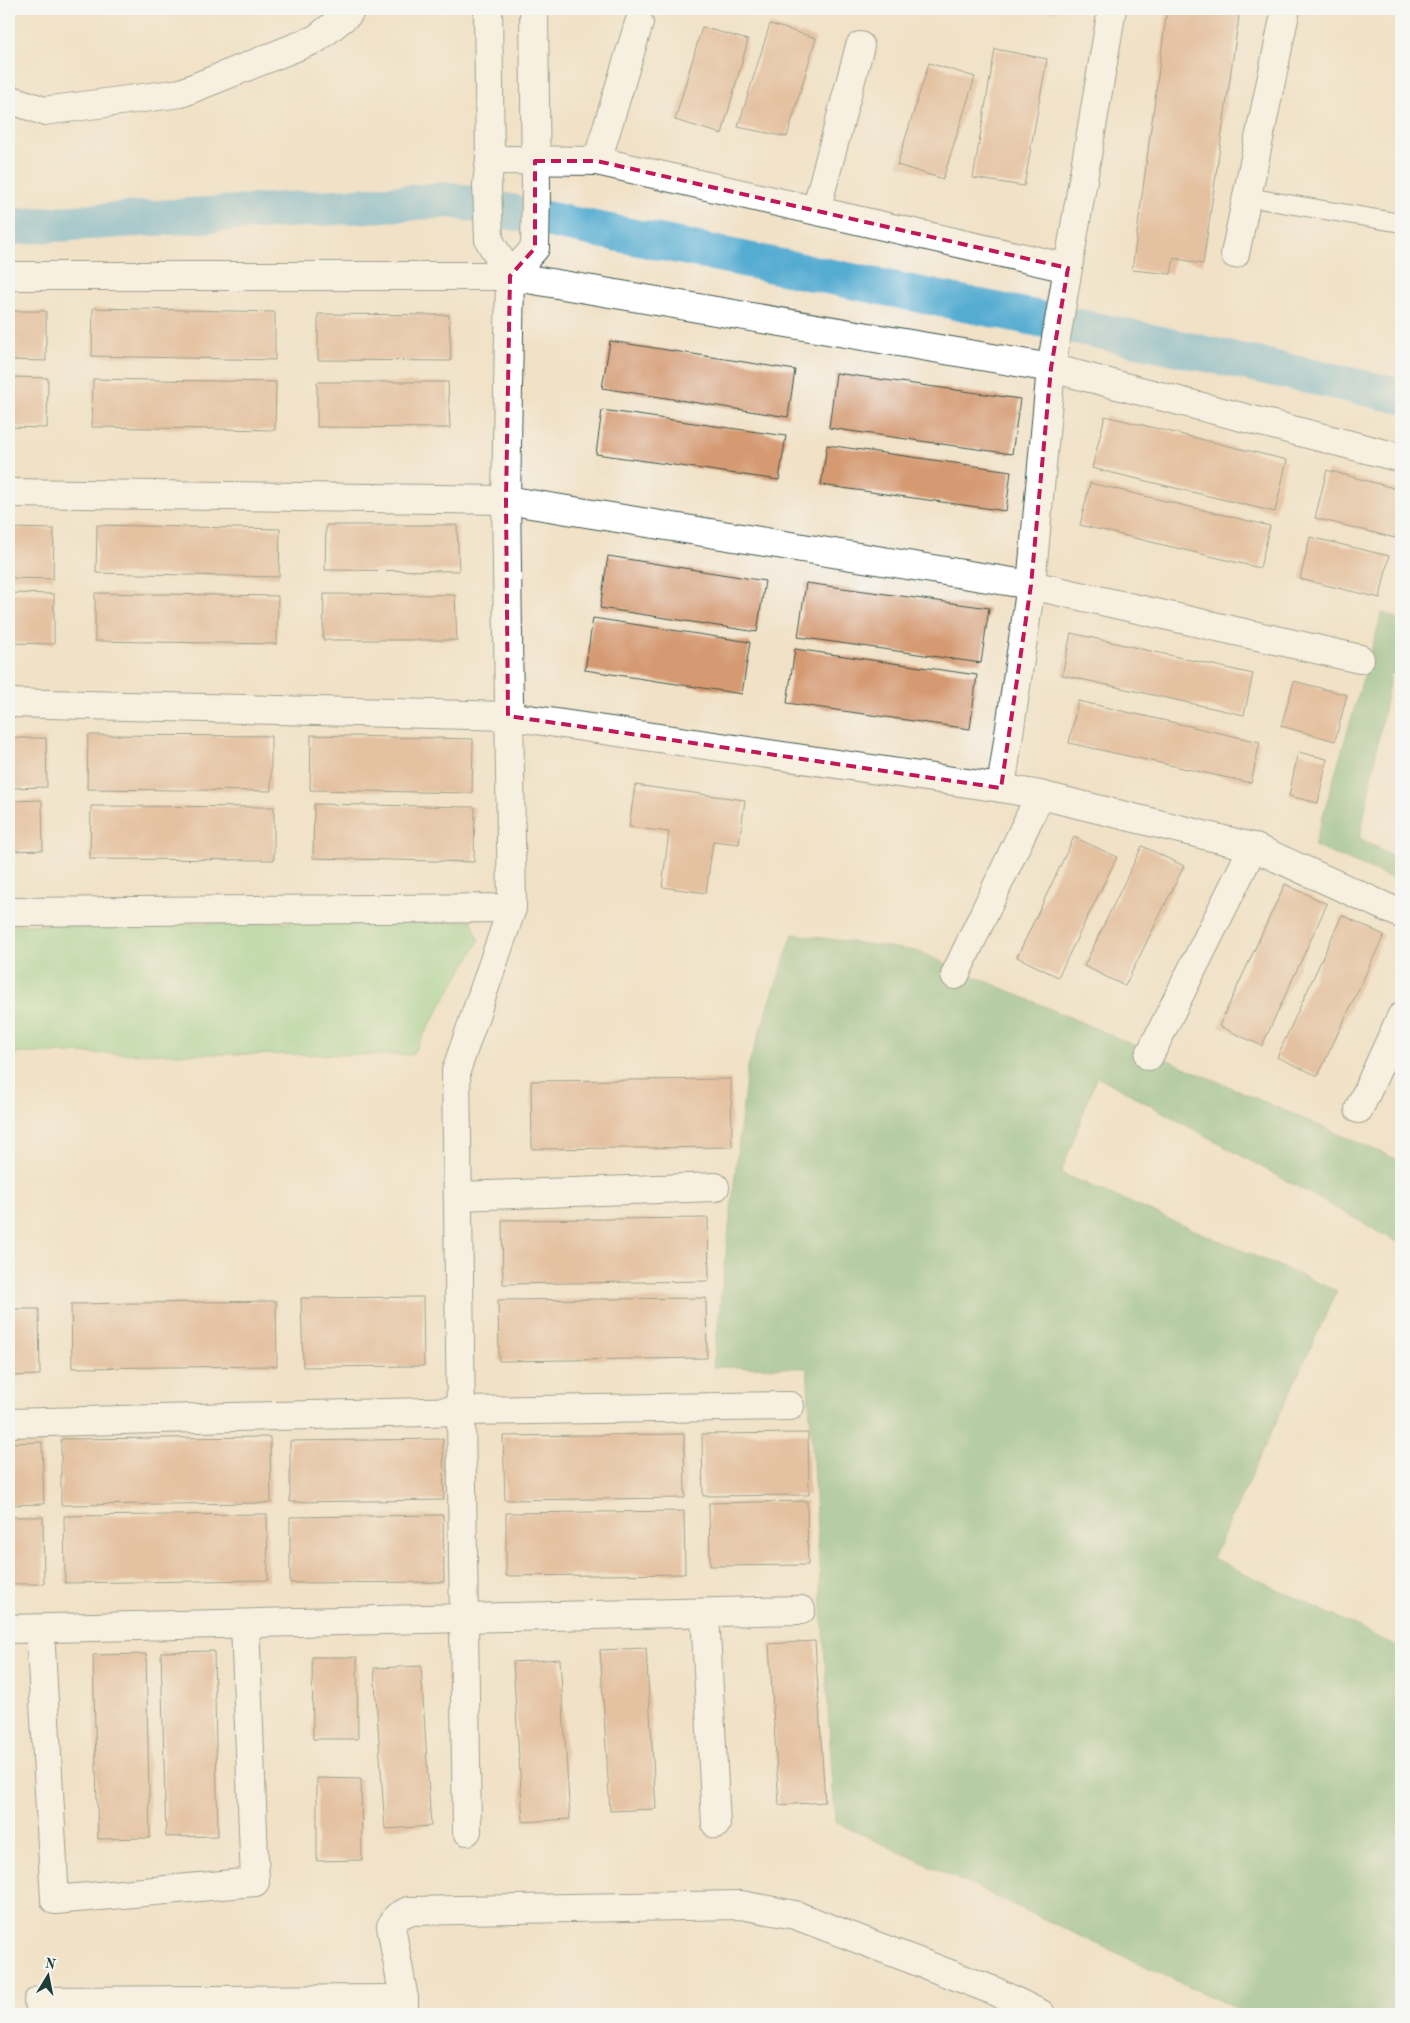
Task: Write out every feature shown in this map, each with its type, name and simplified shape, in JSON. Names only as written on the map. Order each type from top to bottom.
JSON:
[{"type":"street","points":[[9,99],[44,111],[181,92],[316,39],[348,14],[350,9]]},
{"type":"street","points":[[467,1831],[456,1071],[512,908],[506,500],[510,276],[489,240],[488,9]]},
{"type":"street","points":[[510,276],[535,248],[534,9]]},
{"type":"street","points":[[1001,788],[1031,585],[1051,368],[1112,9]]},
{"type":"street","points":[[1235,254],[1286,9]]},
{"type":"street","points":[[597,161],[638,23]]},
{"type":"street","points":[[816,210],[860,46]]},
{"type":"street","points":[[488,173],[535,161],[597,161],[1068,268]]},
{"type":"street","points":[[9,276],[510,276],[1051,368],[1401,458]]},
{"type":"street","points":[[9,493],[506,500],[1031,585],[1360,659]]},
{"type":"street","points":[[9,703],[508,716],[1001,788],[1040,795],[1253,847],[1401,914]]},
{"type":"street","points":[[955,975],[1040,795]]},
{"type":"street","points":[[1149,1056],[1253,847]]},
{"type":"street","points":[[9,912],[512,908]]},
{"type":"street","points":[[1359,1109],[1401,1017]]},
{"type":"street","points":[[458,1196],[715,1187]]},
{"type":"street","points":[[9,1423],[461,1411],[790,1406]]},
{"type":"street","points":[[9,1629],[801,1610]]},
{"type":"street","points":[[704,1613],[716,1824]]},
{"type":"street","points":[[40,1629],[55,1900],[255,1882],[245,1624]]},
{"type":"street","points":[[38,2001],[404,2007],[391,1926],[397,1917],[408,1911],[741,1905],[795,1915],[992,1990],[1041,2014]]},
{"type":"lane","points":[[1247,196],[1401,223]]},
{"type":"highlighted area","points":[[535,161],[597,161],[1068,268],[1051,368],[1031,585],[1001,788],[508,716],[506,500],[510,276],[535,248]]},
{"type":"green space","points":[[1382,613],[1401,620],[1401,678],[1391,673],[1360,838],[1401,860],[1401,882],[1314,846]]},
{"type":"green space","points":[[472,921],[479,941],[412,1055],[9,1053],[9,925]]},
{"type":"green space","points":[[793,934],[917,951],[1401,1161],[1401,1244],[1097,1076],[1061,1173],[1337,1291],[1213,1558],[1401,1648],[1401,2014],[1248,2014],[835,1822],[807,1368],[713,1367],[747,1069]]},
{"type":"building","points":[[1041,9],[1055,9],[1055,12]]},
{"type":"building","points":[[1167,9],[1240,9],[1203,264],[1174,258],[1171,274],[1132,270]]},
{"type":"building","points":[[770,24],[816,38],[787,137],[738,127]]},
{"type":"building","points":[[702,27],[748,40],[722,134],[675,120]]},
{"type":"building","points":[[995,49],[1047,59],[1024,186],[973,178]]},
{"type":"building","points":[[929,63],[975,77],[943,179],[897,165]]},
{"type":"building","points":[[93,308],[275,312],[275,360],[92,356]]},
{"type":"building","points":[[9,311],[46,311],[46,361],[9,360]]},
{"type":"building","points":[[318,314],[449,315],[451,361],[318,360]]},
{"type":"building","points":[[610,341],[795,370],[788,417],[602,388]]},
{"type":"building","points":[[836,373],[1020,399],[1012,454],[829,428]]},
{"type":"building","points":[[9,377],[48,378],[47,428],[9,427]]},
{"type":"building","points":[[93,379],[276,382],[275,430],[92,427]]},
{"type":"building","points":[[317,382],[448,382],[450,428],[317,427]]},
{"type":"building","points":[[602,410],[786,436],[779,480],[596,454]]},
{"type":"building","points":[[1105,416],[1287,460],[1275,512],[1092,468]]},
{"type":"building","points":[[827,445],[1011,471],[1006,511],[821,485]]},
{"type":"building","points":[[1327,470],[1401,490],[1401,514],[1395,538],[1315,518]]},
{"type":"building","points":[[1090,483],[1270,526],[1260,568],[1080,525]]},
{"type":"building","points":[[97,525],[280,529],[279,577],[96,573]]},
{"type":"building","points":[[326,525],[457,525],[459,571],[325,570]]},
{"type":"building","points":[[9,528],[54,529],[53,579],[9,578]]},
{"type":"building","points":[[1310,537],[1389,556],[1380,598],[1300,579]]},
{"type":"building","points":[[608,556],[765,581],[757,632],[600,608]]},
{"type":"building","points":[[806,583],[989,608],[981,663],[798,637]]},
{"type":"building","points":[[9,593],[54,594],[54,644],[9,643]]},
{"type":"building","points":[[95,593],[278,596],[277,644],[95,641]]},
{"type":"building","points":[[324,594],[455,595],[457,640],[323,640]]},
{"type":"building","points":[[593,618],[750,642],[742,694],[585,670]]},
{"type":"building","points":[[1071,633],[1253,674],[1244,715],[1062,675]]},
{"type":"building","points":[[795,649],[977,675],[970,729],[787,703]]},
{"type":"building","points":[[1294,681],[1347,695],[1335,741],[1281,726]]},
{"type":"building","points":[[1078,701],[1260,742],[1251,783],[1069,743]]},
{"type":"building","points":[[88,735],[271,736],[271,791],[87,789]]},
{"type":"building","points":[[311,735],[473,739],[472,793],[310,790]]},
{"type":"building","points":[[9,738],[46,738],[47,787],[9,788]]},
{"type":"building","points":[[1298,752],[1327,759],[1318,803],[1289,796]]},
{"type":"building","points":[[635,785],[745,800],[739,844],[713,841],[706,893],[662,887],[669,832],[629,827]]},
{"type":"building","points":[[42,800],[43,850],[9,851],[9,801]]},
{"type":"building","points":[[314,804],[475,807],[474,862],[313,858]]},
{"type":"building","points":[[91,806],[274,807],[274,860],[90,859]]},
{"type":"building","points":[[1074,837],[1117,857],[1058,977],[1017,957]]},
{"type":"building","points":[[1142,846],[1184,866],[1125,986],[1084,966]]},
{"type":"building","points":[[1285,884],[1327,904],[1262,1046],[1219,1026]]},
{"type":"building","points":[[1342,915],[1384,935],[1318,1076],[1277,1057]]},
{"type":"building","points":[[731,1079],[732,1147],[532,1149],[531,1081]]},
{"type":"building","points":[[708,1218],[709,1281],[503,1284],[502,1220]]},
{"type":"building","points":[[423,1297],[424,1366],[303,1367],[301,1298]]},
{"type":"building","points":[[706,1298],[707,1358],[499,1361],[498,1300]]},
{"type":"building","points":[[276,1301],[277,1366],[72,1368],[71,1304]]},
{"type":"building","points":[[9,1309],[39,1309],[40,1375],[9,1376]]},
{"type":"building","points":[[808,1433],[809,1495],[703,1496],[702,1434]]},
{"type":"building","points":[[684,1434],[685,1498],[505,1500],[503,1436]]},
{"type":"building","points":[[270,1437],[271,1503],[61,1505],[61,1439]]},
{"type":"building","points":[[443,1439],[444,1500],[290,1502],[290,1441]]},
{"type":"building","points":[[42,1442],[44,1504],[9,1505],[9,1443]]},
{"type":"building","points":[[807,1501],[808,1565],[710,1566],[709,1503]]},
{"type":"building","points":[[684,1511],[685,1574],[506,1576],[506,1513]]},
{"type":"building","points":[[267,1514],[268,1580],[65,1583],[64,1516]]},
{"type":"building","points":[[443,1515],[444,1582],[290,1583],[290,1517]]},
{"type":"building","points":[[9,1517],[43,1517],[44,1584],[9,1584]]},
{"type":"building","points":[[815,1641],[825,1802],[779,1805],[769,1644]]},
{"type":"building","points":[[646,1648],[656,1809],[610,1811],[600,1650]]},
{"type":"building","points":[[214,1651],[218,1836],[166,1837],[161,1652]]},
{"type":"building","points":[[146,1654],[150,1838],[98,1839],[93,1655]]},
{"type":"building","points":[[312,1657],[357,1657],[358,1739],[313,1739]]},
{"type":"building","points":[[560,1659],[570,1819],[523,1822],[513,1662]]},
{"type":"building","points":[[421,1666],[431,1826],[385,1829],[374,1668]]},
{"type":"building","points":[[317,1778],[361,1779],[362,1860],[317,1861]]},
{"type":"waterway","points":[[9,227],[451,200],[1114,334],[1401,396]]}]
